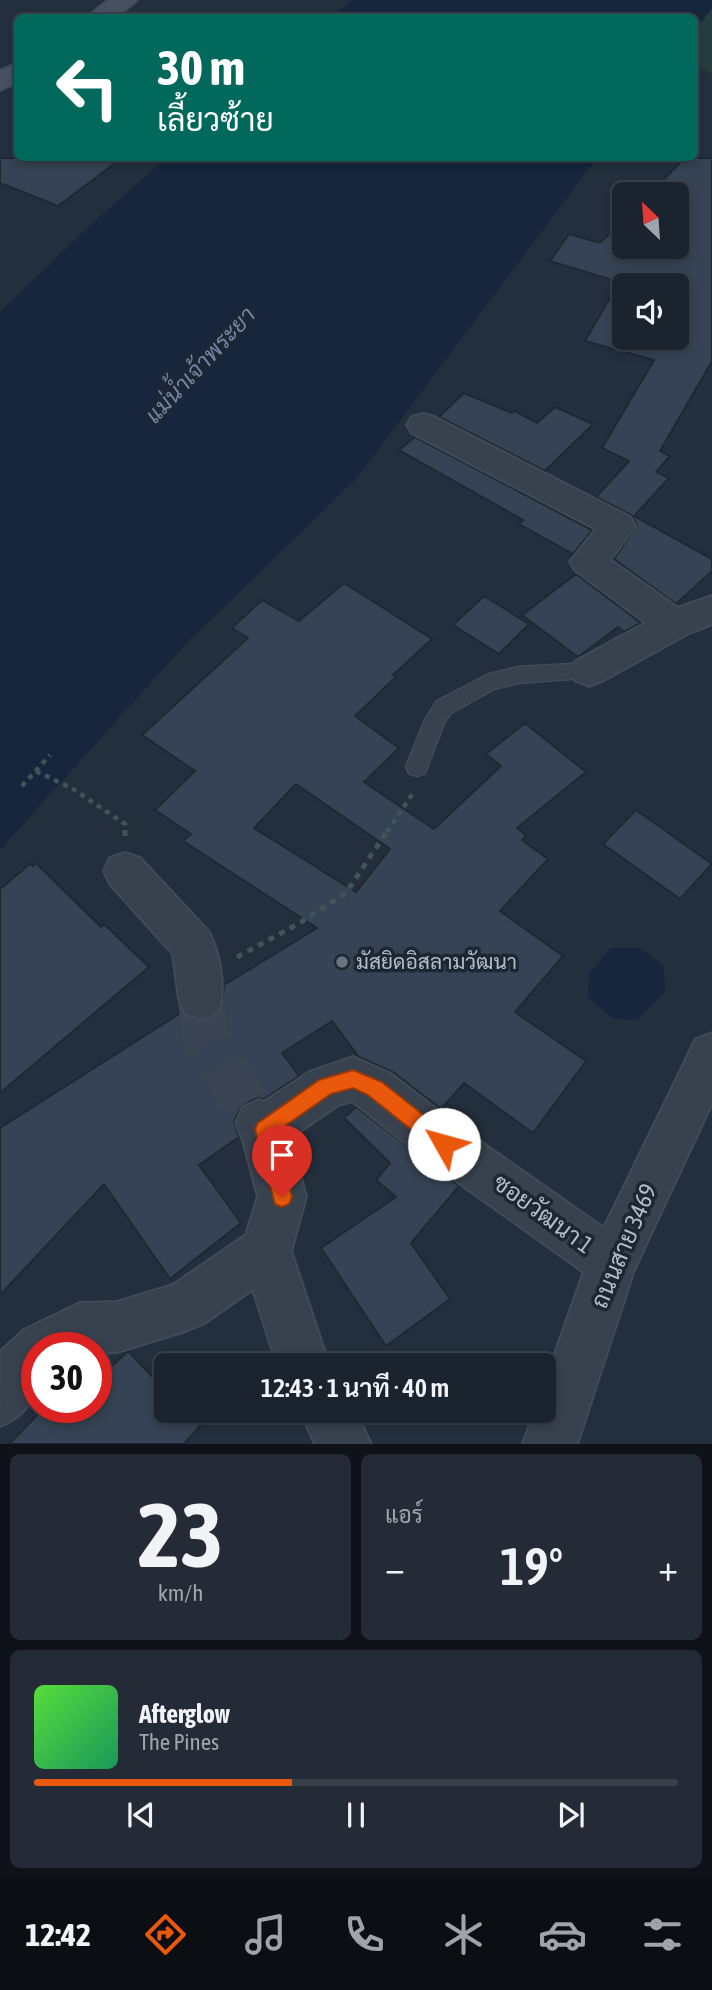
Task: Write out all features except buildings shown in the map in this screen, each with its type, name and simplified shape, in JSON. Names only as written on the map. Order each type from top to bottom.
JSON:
[{"type":"main road","points":[[104,14],[125,0]]},
{"type":"street","points":[[423,425],[618,526],[588,562],[674,624]]},
{"type":"street","points":[[589,671],[674,624],[712,610]]},
{"type":"street","points":[[125,871],[194,946],[200,988]]},
{"type":"street","name":"ถนนสาย 3469","points":[[550,1444],[612,1263],[712,1054]]},
{"type":"street","name":"ซอยวัฒนา 1","points":[[266,1251],[282,1197],[262,1126],[326,1087],[353,1079],[375,1089],[444,1144],[612,1263]]},
{"type":"street","points":[[72,1332],[80,1328],[117,1327],[185,1306],[266,1251],[299,1353]]},
{"type":"street","points":[[0,1400],[21,1367]]},
{"type":"street","points":[[333,1423],[344,1444]]},
{"type":"lane","points":[[417,767],[435,720],[444,707],[478,688],[489,682],[518,675],[589,671]]},
{"type":"path","points":[[22,786],[50,755]]},
{"type":"path","points":[[200,988],[346,893],[414,792],[417,767]]},
{"type":"path","points":[[36,771],[73,789],[125,824],[125,871]]},
{"type":"green space","points":[[712,8],[712,74],[698,67],[698,26]]},
{"type":"water","points":[[353,0],[712,0],[712,8],[698,26],[698,14],[332,14]]},
{"type":"water","name":"แม่น้ำเจ้าพระยา","points":[[163,161],[595,161],[358,477],[182,648],[0,850],[0,312],[84,231]]},
{"type":"water","points":[[611,948],[640,948],[664,966],[665,992],[637,1020],[613,1018],[588,998],[589,974]]},
{"type":"tunnel","points":[[201,999],[205,1039],[259,1123]]},
{"type":"place","name":"มัสยิดอิสลามวัฒนา","points":[[342,962]]},
{"type":"route","points":[[282,1197],[264,1129],[326,1087],[353,1079],[375,1089],[444,1144]]}]
